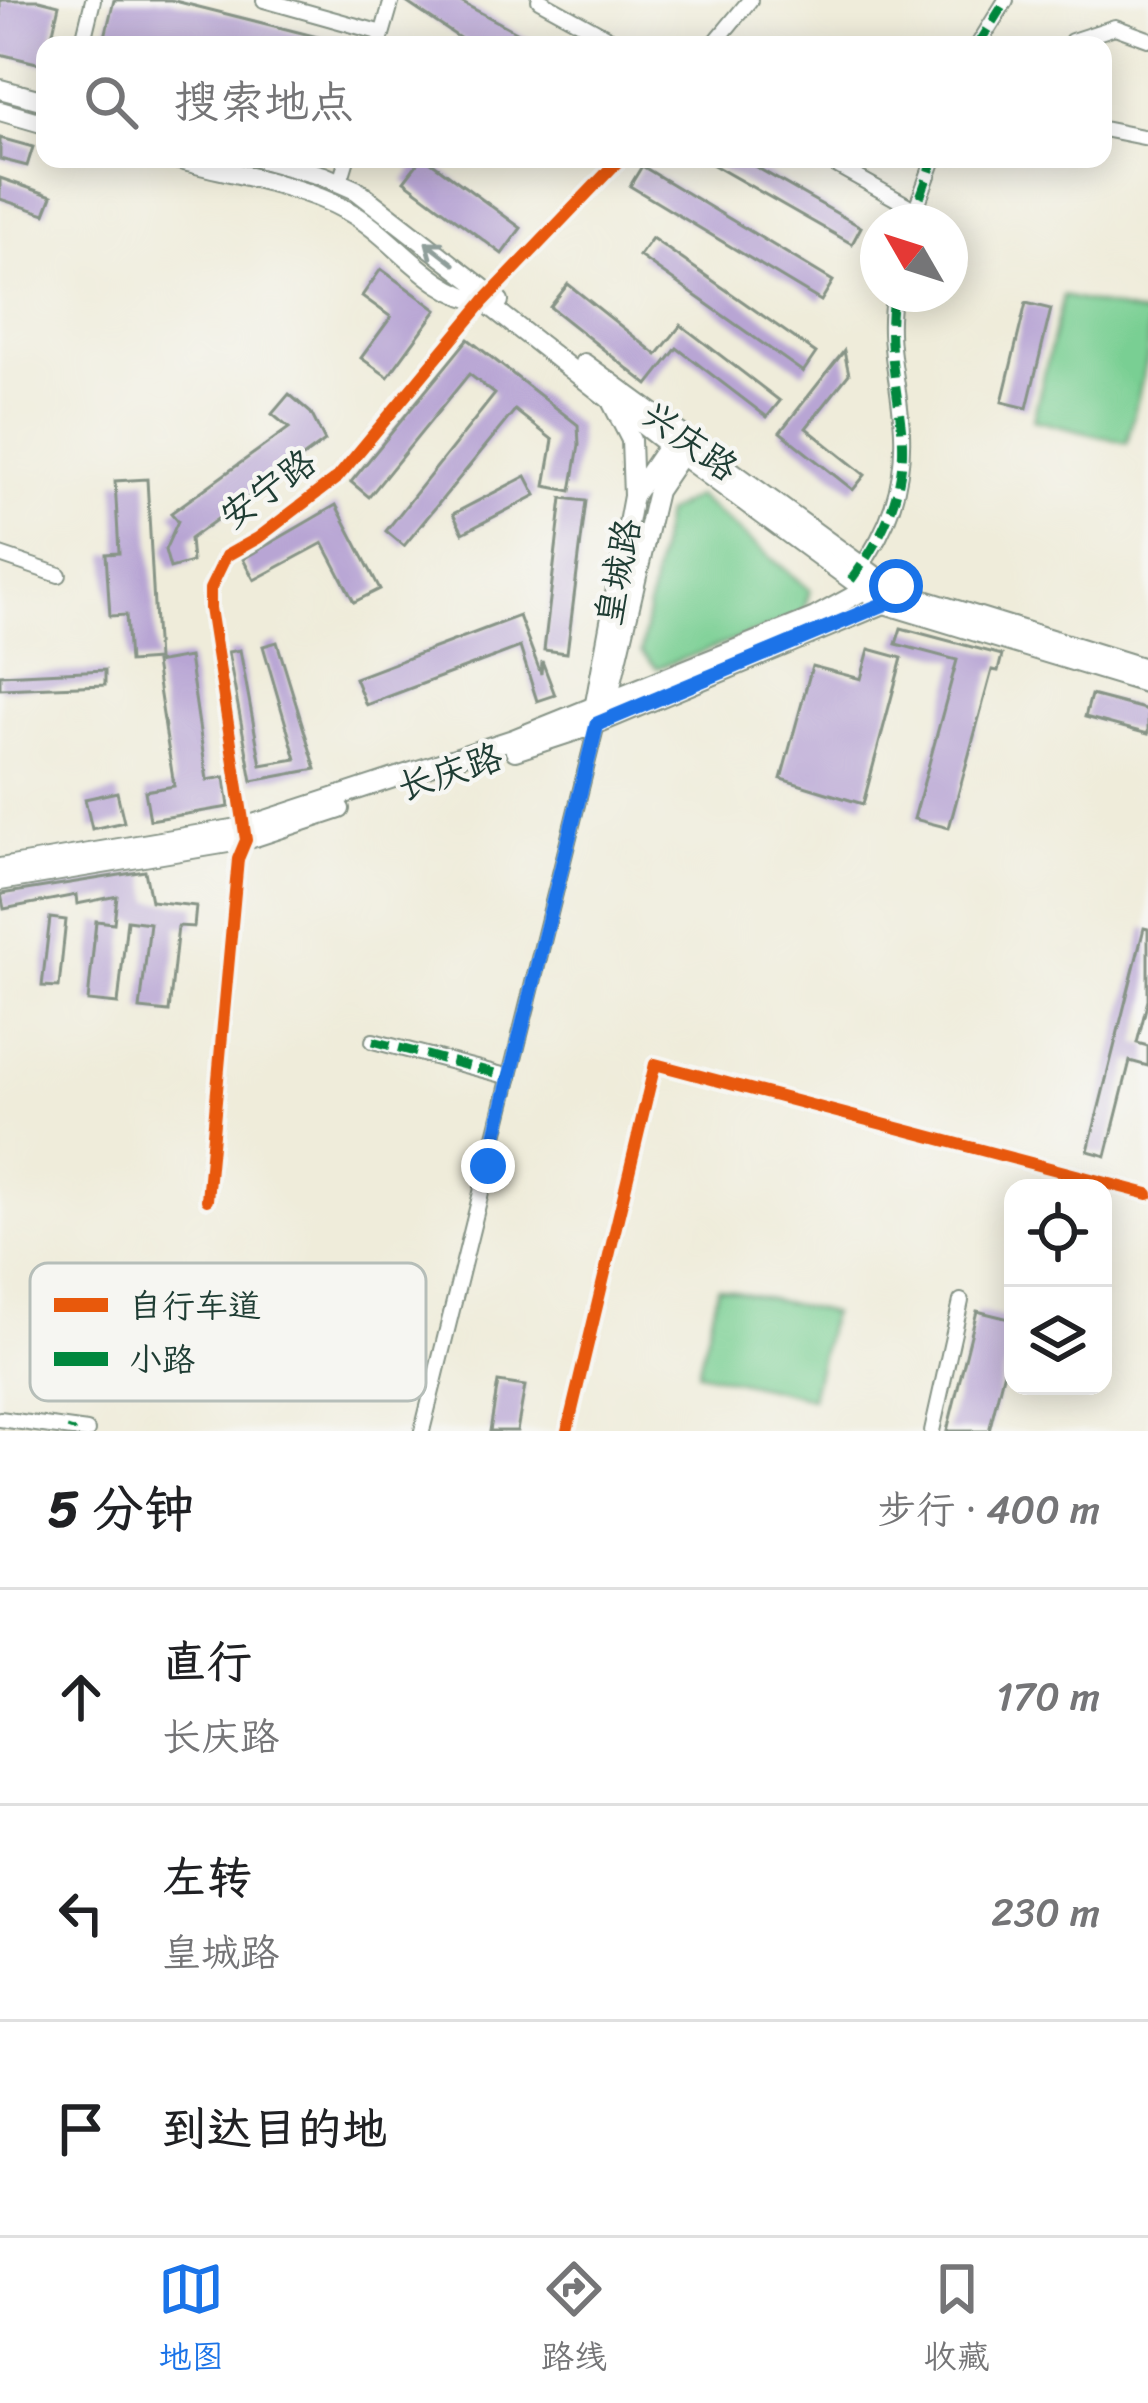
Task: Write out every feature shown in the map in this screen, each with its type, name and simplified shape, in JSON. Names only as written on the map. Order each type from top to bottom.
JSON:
[{"type":"main road","points":[[0,89],[36,99]]},
{"type":"main road","points":[[0,111],[36,121]]},
{"type":"main road","name":"兴庆路","points":[[208,168],[332,203],[364,221],[460,298],[487,298],[870,580],[1148,669]]},
{"type":"main road","name":"兴庆路","points":[[293,168],[337,181],[381,206],[610,399],[679,443]]},
{"type":"main road","points":[[610,399],[631,440],[633,496]]},
{"type":"main road","name":"皇城路","points":[[600,711],[633,496],[679,443]]},
{"type":"main road","name":"皇城路","points":[[600,711],[657,491],[679,443]]},
{"type":"main road","points":[[600,711],[815,617],[870,580]]},
{"type":"main road","name":"兴庆路","points":[[870,580],[884,604],[1148,684]]},
{"type":"main road","name":"长庆路","points":[[0,881],[245,834],[600,711],[884,604]]},
{"type":"main road","points":[[0,868],[245,834]]},
{"type":"street","points":[[81,36],[90,0]]},
{"type":"street","points":[[264,0],[369,36]]},
{"type":"street","points":[[379,36],[392,0]]},
{"type":"street","points":[[538,0],[604,36]]},
{"type":"street","points":[[720,36],[750,0]]},
{"type":"street","points":[[984,36],[1006,0]]},
{"type":"street","points":[[1087,36],[1115,27],[1148,39]]},
{"type":"street","points":[[1112,131],[1148,138]]},
{"type":"street","points":[[337,181],[341,168]]},
{"type":"street","name":"安宁路","points":[[245,834],[210,608],[216,572],[241,544],[258,538],[338,477],[487,298],[611,168]]},
{"type":"street","points":[[839,168],[895,204]]},
{"type":"street","points":[[918,204],[931,168]]},
{"type":"street","points":[[870,580],[899,492],[902,431],[891,312]]},
{"type":"street","points":[[0,555],[59,575]]},
{"type":"street","name":"皇城路","points":[[422,1431],[600,711]]},
{"type":"street","points":[[207,1200],[238,859],[245,834]]},
{"type":"street","points":[[373,1041],[510,1077]]},
{"type":"street","points":[[567,1431],[655,1064],[1148,1194]]},
{"type":"street","points":[[932,1431],[961,1301]]},
{"type":"street","points":[[0,1422],[77,1430]]},
{"type":"street","points":[[0,1422],[39,1431]]},
{"type":"green space","points":[[1063,296],[1148,316],[1148,355],[1127,443],[1033,420]]},
{"type":"green space","points":[[696,496],[810,590],[802,616],[657,668],[641,652],[665,514]]},
{"type":"green space","points":[[718,1287],[831,1313],[811,1398],[698,1372]]},
{"type":"building","points":[[0,0],[59,5],[52,36],[36,36],[36,63],[0,54]]},
{"type":"building","points":[[114,0],[171,0],[314,36],[105,36]]},
{"type":"building","points":[[403,0],[457,0],[524,36],[457,36]]},
{"type":"building","points":[[0,138],[33,147],[27,166],[0,159]]},
{"type":"building","points":[[414,168],[439,168],[521,228],[502,254],[404,181]]},
{"type":"building","points":[[645,168],[833,281],[821,301],[630,186]]},
{"type":"building","points":[[719,168],[758,168],[860,229],[852,244]]},
{"type":"building","points":[[0,178],[52,196],[45,214],[0,199]]},
{"type":"building","points":[[652,238],[816,353],[803,372],[639,256]]},
{"type":"building","points":[[381,269],[437,310],[388,377],[361,358],[391,317],[362,296]]},
{"type":"building","points":[[568,284],[657,355],[681,325],[780,401],[767,417],[677,348],[648,385],[550,307]]},
{"type":"building","points":[[1026,303],[1051,309],[1027,408],[1002,402]]},
{"type":"building","points":[[468,339],[578,425],[571,491],[545,486],[553,440],[515,410],[404,546],[386,531],[495,394],[469,374],[369,497],[351,482]]},
{"type":"building","points":[[844,351],[849,374],[806,428],[865,475],[853,490],[780,432]]},
{"type":"building","points":[[289,394],[311,413],[325,441],[190,539],[192,562],[170,568],[165,550],[178,521],[171,513],[289,428],[272,414]]},
{"type":"building","points":[[526,476],[536,495],[463,533],[453,514]]},
{"type":"building","points":[[147,479],[157,660],[129,662],[126,615],[110,616],[106,554],[119,553],[115,481]]},
{"type":"building","points":[[562,498],[586,501],[567,653],[544,650]]},
{"type":"building","points":[[336,505],[380,589],[354,602],[323,543],[254,580],[243,559]]},
{"type":"building","points":[[519,616],[541,674],[542,661],[555,695],[537,701],[520,647],[366,705],[355,678]]},
{"type":"building","points":[[901,628],[1002,655],[998,671],[992,670],[949,828],[914,819],[957,660],[896,644]]},
{"type":"building","points":[[277,642],[316,769],[252,781],[228,652],[240,650],[261,765],[296,759],[263,646]]},
{"type":"building","points":[[869,649],[902,658],[863,804],[781,779],[812,666],[861,679]]},
{"type":"building","points":[[189,657],[207,780],[225,777],[229,807],[150,820],[145,791],[174,786],[155,663]]},
{"type":"building","points":[[105,670],[105,685],[0,689],[0,675]]},
{"type":"building","points":[[1091,695],[1148,710],[1148,734],[1085,717]]},
{"type":"building","points":[[117,792],[124,822],[92,829],[85,799]]},
{"type":"building","points":[[145,871],[151,901],[196,906],[194,927],[178,926],[169,1012],[140,1009],[150,923],[127,920],[118,1004],[88,1001],[96,921],[114,923],[117,896],[77,904],[76,895],[4,909],[1,894]]},
{"type":"building","points":[[50,918],[66,920],[59,987],[42,986]]},
{"type":"building","points":[[1144,928],[1148,929],[1148,1000],[1137,1043],[1148,1046],[1148,1066],[1130,1061],[1106,1156],[1088,1151]]},
{"type":"building","points":[[977,1311],[1004,1318],[1004,1370],[989,1431],[947,1431]]},
{"type":"building","points":[[498,1382],[525,1386],[517,1431],[490,1431]]},
{"type":"marked path","points":[[984,36],[1006,0]]},
{"type":"marked path","points":[[918,204],[931,168]]},
{"type":"marked path","points":[[851,580],[875,544],[898,487],[903,446],[892,312]]},
{"type":"marked path","points":[[373,1041],[510,1077]]},
{"type":"cycle path","points":[[207,1200],[238,859],[246,840],[210,589],[226,556],[258,538],[338,477],[484,301],[611,168]]},
{"type":"cycle path","points":[[567,1431],[655,1064],[1148,1194]]},
{"type":"route","points":[[488,1166],[597,724],[884,604],[896,586]]}]
